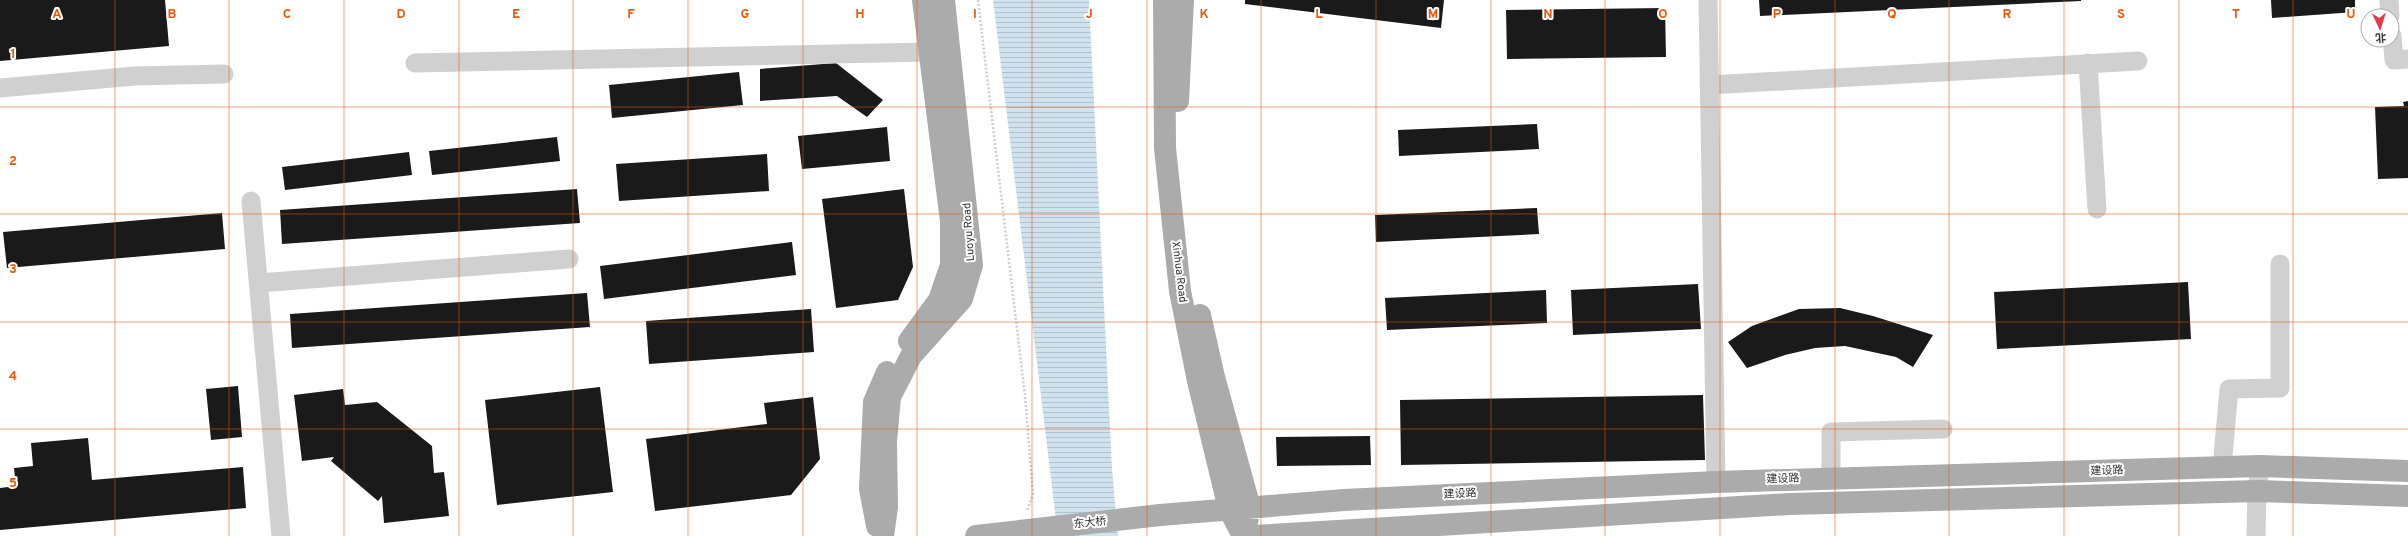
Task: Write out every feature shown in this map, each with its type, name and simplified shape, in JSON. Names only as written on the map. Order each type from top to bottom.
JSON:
[{"type":"main road","name":"Luoyu Road","points":[[879,536],[870,489],[874,402],[891,363],[939,300],[951,265],[950,221],[928,52],[923,0]]},
{"type":"main road","name":"Luoyu Road","points":[[883,536],[887,507],[886,442],[890,397],[911,356],[962,299],[972,265],[944,0]]},
{"type":"main road","name":"Xinhua Road","points":[[1164,0],[1165,148],[1180,291],[1198,381],[1229,509],[1244,536]]},
{"type":"main road","name":"Xinhua Road","points":[[1183,0],[1176,152],[1193,285],[1214,377],[1250,508],[1244,536]]},
{"type":"main road","name":"建设路","points":[[1160,515],[1344,500],[1716,482],[2260,466],[2408,471]]},
{"type":"main road","points":[[1255,536],[1340,533],[1790,504],[2257,491],[2408,496]]},
{"type":"main road","name":"东大桥","points":[[976,536],[1160,515]]},
{"type":"street","points":[[1708,0],[1716,482]]},
{"type":"street","points":[[2393,48],[2394,60],[2408,59]]},
{"type":"street","points":[[415,63],[928,52]]},
{"type":"street","points":[[1709,85],[2138,61]]},
{"type":"street","points":[[2088,64],[2097,209]]},
{"type":"street","points":[[0,88],[135,76],[224,74]]},
{"type":"street","points":[[251,201],[281,536]]},
{"type":"street","points":[[259,283],[569,259]]},
{"type":"street","points":[[2222,467],[2229,389],[2280,388],[2280,264]]},
{"type":"street","points":[[1831,478],[1830,432],[1944,429]]},
{"type":"street","points":[[2256,536],[2257,491],[2260,466]]},
{"type":"path","points":[[978,0],[1025,396],[1033,494],[1021,531]]},
{"type":"water","points":[[993,0],[1089,0],[1112,469],[1118,536],[1058,536]]},
{"type":"building","points":[[0,0],[165,0],[169,46],[0,61]]},
{"type":"building","points":[[1245,0],[1444,0],[1441,28],[1245,4]]},
{"type":"building","points":[[1759,0],[2081,0],[2081,1],[1760,16]]},
{"type":"building","points":[[2271,0],[2355,0],[2355,12],[2272,18]]},
{"type":"building","points":[[1665,8],[1666,57],[1507,59],[1506,10]]},
{"type":"building","points":[[836,63],[883,100],[867,117],[837,96],[760,101],[760,69]]},
{"type":"building","points":[[739,72],[743,105],[612,118],[609,85]]},
{"type":"building","points":[[2408,101],[2408,178],[2378,179],[2375,107],[2404,106],[2403,102]]},
{"type":"building","points":[[1537,124],[1539,149],[1399,156],[1398,130]]},
{"type":"building","points":[[887,127],[890,161],[802,169],[798,136]]},
{"type":"building","points":[[557,137],[560,161],[432,175],[429,151]]},
{"type":"building","points":[[409,152],[412,175],[285,190],[282,167]]},
{"type":"building","points":[[767,154],[769,191],[619,201],[616,164]]},
{"type":"building","points":[[577,189],[580,223],[282,244],[280,210]]},
{"type":"building","points":[[904,189],[913,267],[898,300],[836,308],[822,199]]},
{"type":"building","points":[[1537,208],[1539,234],[1376,242],[1375,215]]},
{"type":"building","points":[[222,213],[225,249],[7,268],[3,232]]},
{"type":"building","points":[[792,242],[796,275],[604,299],[600,266]]},
{"type":"building","points":[[2188,282],[2191,339],[1997,349],[1994,292]]},
{"type":"building","points":[[1698,284],[1701,329],[1573,335],[1571,290]]},
{"type":"building","points":[[1546,290],[1547,323],[1387,330],[1385,298]]},
{"type":"building","points":[[587,293],[590,327],[292,348],[290,314]]},
{"type":"building","points":[[1840,308],[1873,316],[1933,335],[1913,367],[1896,357],[1845,346],[1815,348],[1785,355],[1747,368],[1728,342],[1752,326],[1799,309]]},
{"type":"building","points":[[811,309],[814,352],[649,364],[646,321]]},
{"type":"building","points":[[238,386],[242,437],[211,440],[206,389]]},
{"type":"building","points":[[600,387],[613,492],[497,505],[485,400]]},
{"type":"building","points":[[343,389],[345,405],[377,402],[432,446],[434,473],[444,472],[449,516],[384,523],[382,496],[378,501],[331,461],[334,457],[302,461],[294,395]]},
{"type":"building","points":[[1703,395],[1705,460],[1401,465],[1400,400]]},
{"type":"building","points":[[813,397],[820,459],[791,495],[655,511],[646,439],[767,424],[764,403]]},
{"type":"building","points":[[1370,436],[1371,465],[1277,466],[1276,437]]},
{"type":"building","points":[[88,438],[92,480],[243,467],[246,508],[0,530],[0,488],[16,486],[14,468],[33,466],[31,443]]}]
